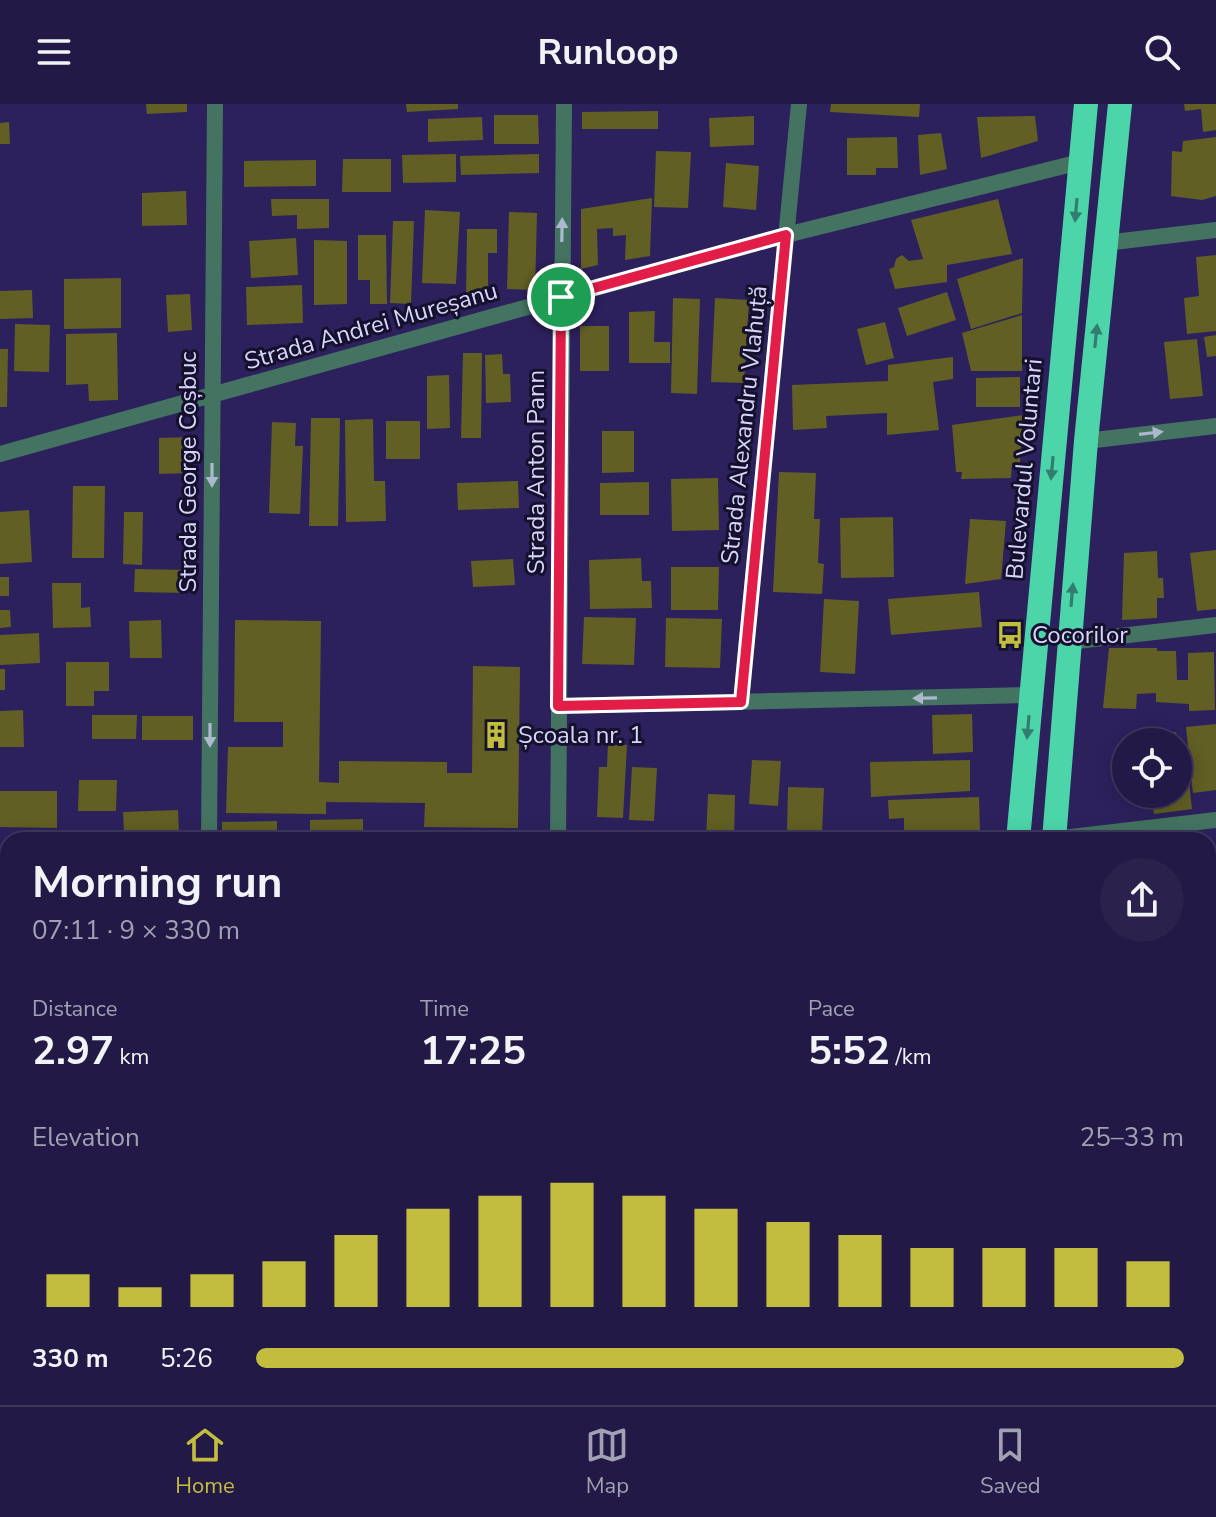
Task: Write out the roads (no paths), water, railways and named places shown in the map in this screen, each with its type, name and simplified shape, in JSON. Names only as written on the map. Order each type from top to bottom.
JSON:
[{"type":"highway","name":"Bulevardul Voluntari","points":[[1019,832],[1086,104]]},
{"type":"highway","points":[[1054,832],[1086,441],[1120,104]]},
{"type":"street","name":"Strada George Coșbuc","points":[[209,832],[215,104]]},
{"type":"street","name":"Strada Anton Pann","points":[[558,832],[564,104]]},
{"type":"street","name":"Strada Alexandru Vlahuță","points":[[741,702],[799,104]]},
{"type":"street","name":"Strada Andrei Mureșanu","points":[[0,454],[786,235],[1080,162]]},
{"type":"street","points":[[1105,243],[1216,230]]},
{"type":"street","points":[[1086,441],[1216,426]]},
{"type":"street","points":[[1068,642],[1216,625]]},
{"type":"street","points":[[558,706],[1031,695]]},
{"type":"street","points":[[1114,832],[1216,820]]},
{"type":"place","name":"Cocorilor","points":[[1010,635]]},
{"type":"place","name":"Școala nr. 1","points":[[496,735]]}]
